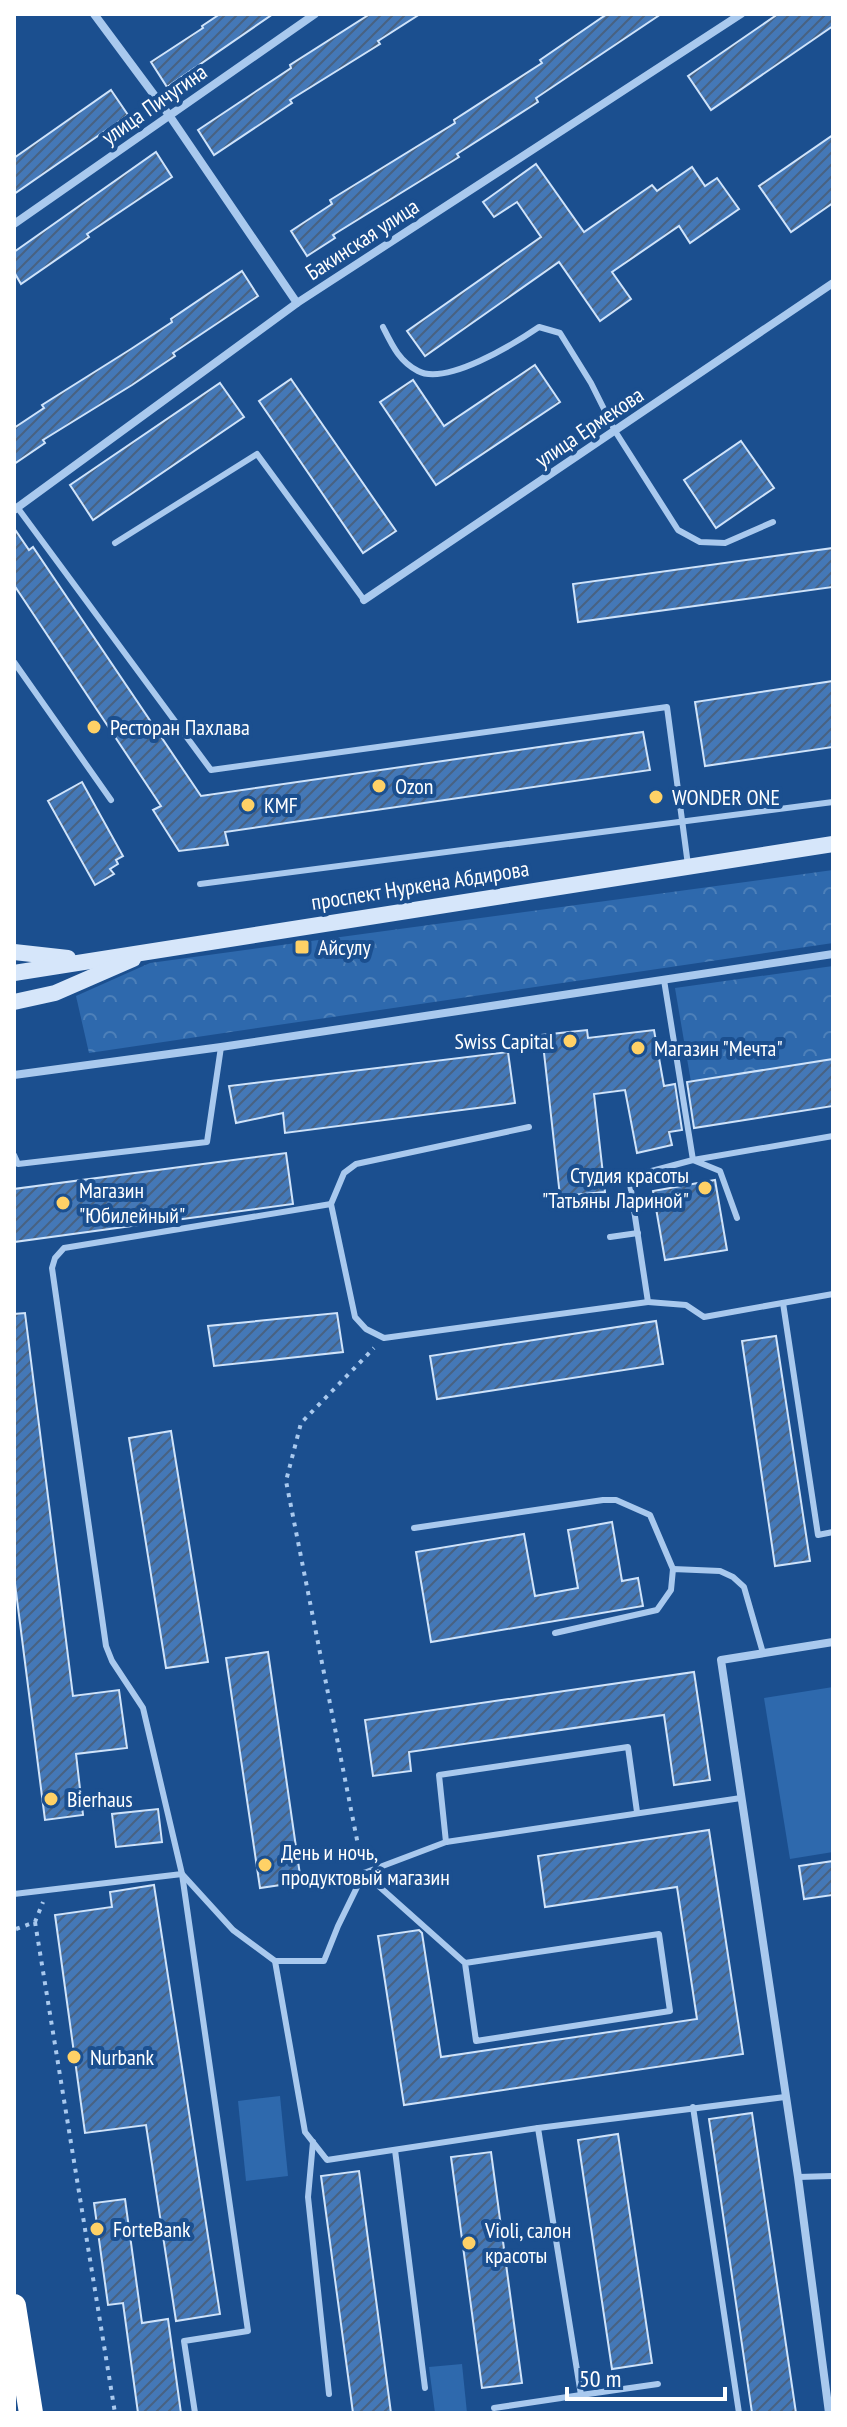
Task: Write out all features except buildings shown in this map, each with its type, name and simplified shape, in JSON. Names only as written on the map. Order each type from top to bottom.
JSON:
[{"type":"highway","points":[[14,2306],[31,2413]]},
{"type":"main road","name":"проспект Нуркена Абдирова","points":[[14,973],[833,844]]},
{"type":"main road","points":[[14,1002],[55,993],[148,951]]},
{"type":"main road","points":[[14,952],[89,960]]},
{"type":"street","points":[[94,14],[169,115],[297,303]]},
{"type":"street","name":"улица Пичугина","points":[[14,224],[315,14]]},
{"type":"street","name":"Бакинская улица","points":[[16,509],[297,303],[741,14]]},
{"type":"street","name":"улица Ермекова","points":[[364,600],[833,283]]},
{"type":"street","points":[[14,1075],[221,1047],[833,954]]},
{"type":"street","points":[[829,2413],[798,2177],[721,1660],[833,1642]]},
{"type":"lane","points":[[383,327],[399,357],[420,373],[450,373],[504,350],[539,327],[560,333],[591,383],[615,431],[678,530],[700,542],[725,543],[773,522]]},
{"type":"lane","points":[[115,543],[257,454],[364,600]]},
{"type":"lane","points":[[16,509],[211,770],[667,707],[688,865]]},
{"type":"lane","points":[[14,662],[111,800]]},
{"type":"lane","points":[[200,884],[833,802]]},
{"type":"lane","points":[[664,980],[693,1160]]},
{"type":"lane","points":[[14,1155],[18,1164],[207,1142],[221,1047]]},
{"type":"lane","points":[[529,1127],[356,1164],[344,1173],[331,1204],[355,1317],[366,1329],[384,1338],[648,1302],[686,1305],[704,1317],[833,1294]]},
{"type":"lane","points":[[648,1302],[629,1177],[693,1160],[833,1136]]},
{"type":"lane","points":[[693,1160],[720,1171],[737,1218]]},
{"type":"lane","points":[[195,2413],[184,2341],[248,2331],[182,1874],[143,1708],[112,1661],[106,1646],[52,1268],[55,1258],[64,1248],[331,1204]]},
{"type":"lane","points":[[610,1237],[638,1233]]},
{"type":"lane","points":[[783,1303],[818,1535],[833,1532]]},
{"type":"lane","points":[[414,1528],[603,1500],[616,1500],[650,1515],[673,1569],[671,1590],[657,1610],[555,1633]]},
{"type":"lane","points":[[673,1569],[720,1571],[744,1587],[763,1653]]},
{"type":"lane","points":[[446,1842],[439,1775],[628,1747],[637,1812]]},
{"type":"lane","points":[[182,1874],[233,1930],[275,1961],[324,1961],[364,1873],[446,1842],[741,1798]]},
{"type":"lane","points":[[364,1873],[465,1963],[476,2041],[670,2011],[659,1934],[465,1963]]},
{"type":"lane","points":[[14,1894],[182,1874]]},
{"type":"lane","points":[[275,1961],[305,2132],[327,2160],[538,2128],[785,2097]]},
{"type":"lane","points":[[693,2107],[739,2413]]},
{"type":"lane","points":[[538,2128],[581,2395]]},
{"type":"lane","points":[[313,2142],[308,2197],[329,2394]]},
{"type":"lane","points":[[395,2150],[425,2388]]},
{"type":"lane","points":[[798,2177],[833,2176]]},
{"type":"lane","points":[[494,2408],[658,2384]]},
{"type":"path","points":[[364,1873],[286,1481],[301,1423],[384,1338]]},
{"type":"path","points":[[48,1890],[35,1922],[115,2413]]},
{"type":"path","points":[[16,1929],[35,1922]]},
{"type":"green space","points":[[833,870],[833,943],[89,1053],[76,996],[150,963]]},
{"type":"green space","points":[[833,966],[833,1059],[691,1082],[675,988]]},
{"type":"green space","points":[[833,1687],[833,1852],[790,1859],[764,1698]]},
{"type":"green space","points":[[280,2096],[288,2176],[246,2181],[238,2101]]},
{"type":"green space","points":[[462,2364],[467,2413],[435,2413],[429,2367]]},
{"type":"place","name":"Ресторан Пахлава","points":[[94,727]]},
{"type":"place","name":"Ozon","points":[[379,786]]},
{"type":"place","name":"WONDER ONE","points":[[656,797]]},
{"type":"place","name":"KMF","points":[[248,805]]},
{"type":"place","name":"Айсулу","points":[[302,947]]},
{"type":"place","name":"Swiss Capital","points":[[570,1041]]},
{"type":"place","name":"Магазин \"Мечта\"","points":[[638,1048]]},
{"type":"place","name":"Студия красоты \"Татьяны Лариной\"","points":[[705,1188]]},
{"type":"place","name":"Магазин \"Юбилейный\"","points":[[63,1203]]},
{"type":"place","name":"Bierhaus","points":[[51,1799]]},
{"type":"place","name":"День и ночь, продуктовый магазин","points":[[265,1865]]},
{"type":"place","name":"Nurbank","points":[[74,2057]]},
{"type":"place","name":"ForteBank","points":[[97,2229]]},
{"type":"place","name":"Violi, салон красоты","points":[[469,2243]]}]
